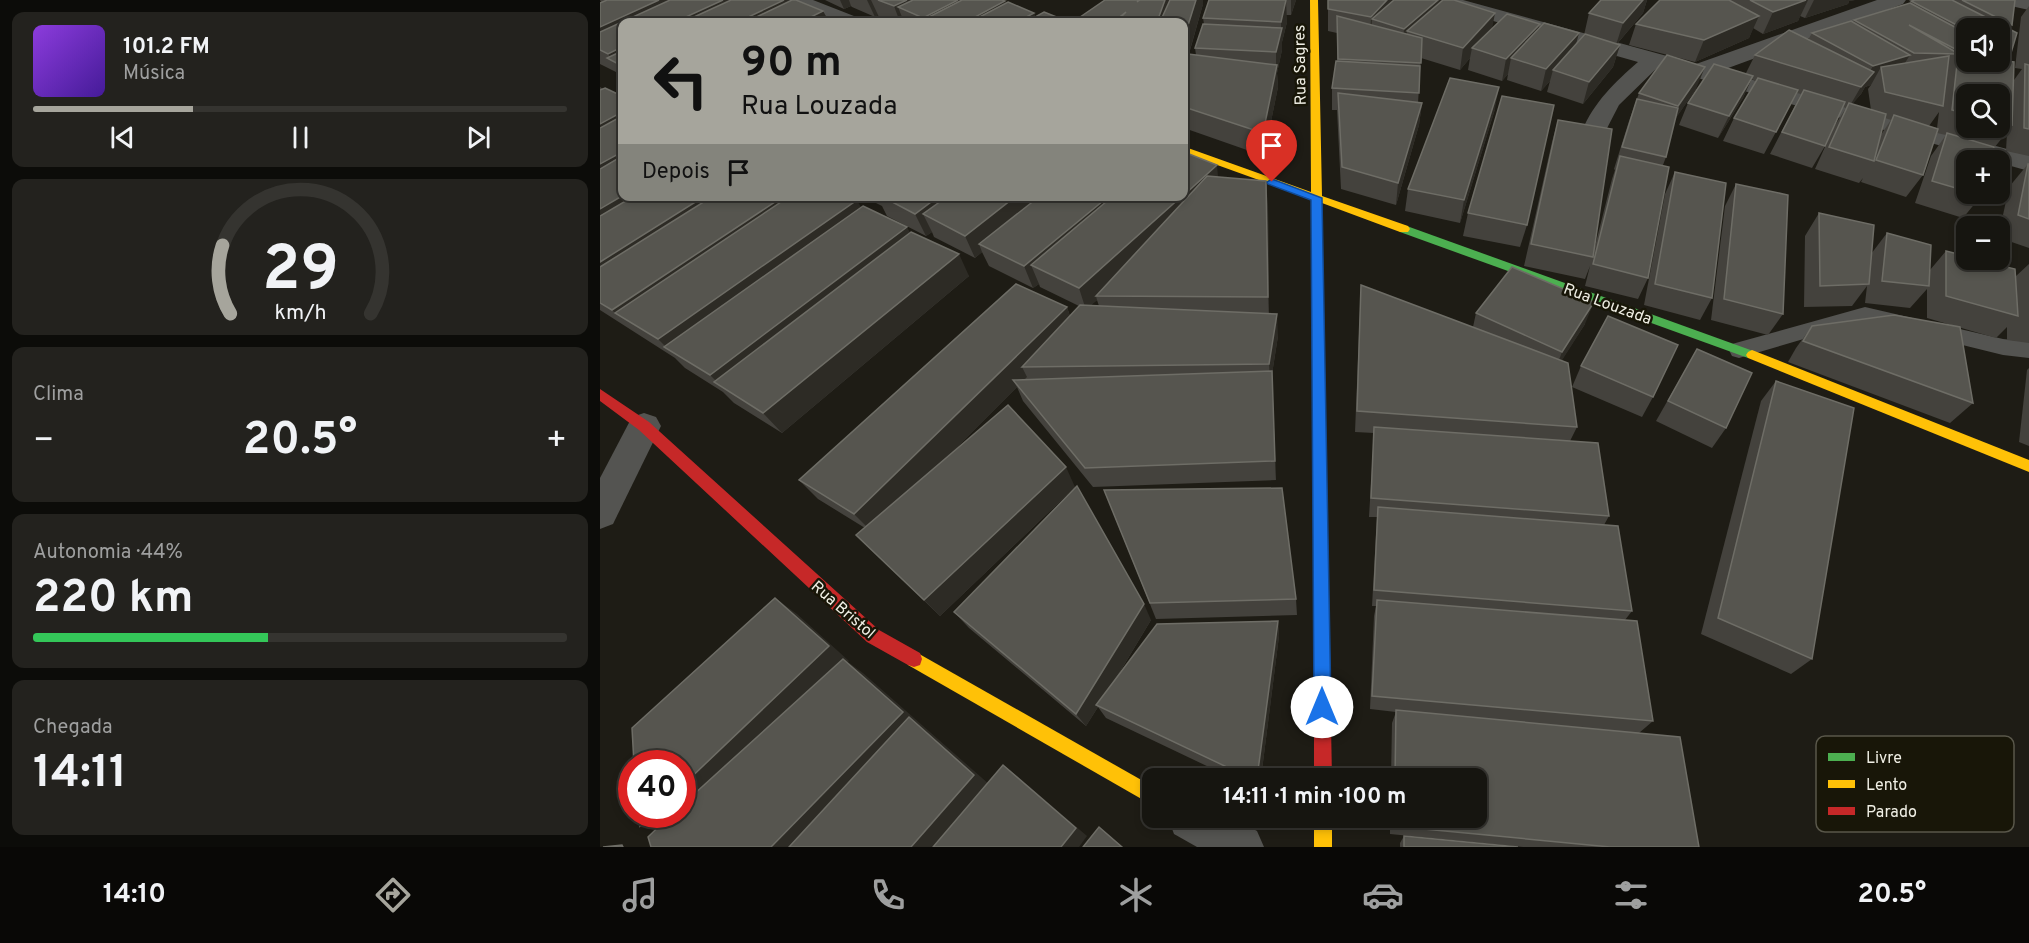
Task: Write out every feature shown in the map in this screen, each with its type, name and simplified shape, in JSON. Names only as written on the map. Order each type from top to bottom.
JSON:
[{"type":"street","points":[[795,0],[842,18]]},
{"type":"street","name":"Rua Sagres","points":[[1314,0],[1323,768]]},
{"type":"street","points":[[1440,0],[2029,164]]},
{"type":"street","points":[[1698,71],[1896,0]]},
{"type":"street","points":[[2009,0],[2029,4]]},
{"type":"street","points":[[1594,131],[1598,119],[1614,97],[1654,59]]},
{"type":"street","name":"Rua Louzada","points":[[1188,151],[1739,350],[2029,466]]},
{"type":"street","name":"Rua Bristol","points":[[600,394],[644,426],[873,636],[1142,790]]},
{"type":"street","points":[[600,513],[644,426]]},
{"type":"street","points":[[1208,828],[1241,847]]},
{"type":"street","points":[[1323,828],[1323,847]]},
{"type":"lane","points":[[1739,350],[1865,314],[2003,348],[2029,350]]},
{"type":"building","points":[[607,0],[659,0],[600,27],[600,3]]},
{"type":"building","points":[[670,0],[723,0],[684,18],[631,18]]},
{"type":"building","points":[[731,0],[784,0],[746,18],[692,18]]},
{"type":"building","points":[[792,0],[823,11],[809,18],[754,18]]},
{"type":"building","points":[[878,0],[907,0],[894,6]]},
{"type":"building","points":[[913,0],[958,0],[923,18],[898,7]]},
{"type":"building","points":[[962,0],[1005,1],[973,18],[927,18]]},
{"type":"building","points":[[1105,0],[1139,0],[1137,2],[1165,0],[1158,18],[1120,18],[1126,12],[1118,18],[1079,18]]},
{"type":"building","points":[[1170,0],[1196,0],[1188,25],[1188,18],[1162,18]]},
{"type":"building","points":[[1209,0],[1286,0],[1281,22],[1203,18]]},
{"type":"building","points":[[1328,0],[1387,0],[1371,17],[1328,9]]},
{"type":"building","points":[[1394,0],[1438,0],[1404,29],[1372,19]]},
{"type":"building","points":[[1443,0],[1454,0],[1495,13],[1463,48],[1407,31]]},
{"type":"building","points":[[1601,0],[1643,0],[1623,23],[1589,13]]},
{"type":"building","points":[[1660,0],[1729,0],[1759,16],[1704,40],[1636,24]]},
{"type":"building","points":[[1750,0],[1806,0],[1773,12]]},
{"type":"building","points":[[1952,0],[1987,18],[1956,18],[1956,25],[1911,1]]},
{"type":"building","points":[[1962,0],[2015,0],[2012,25],[2010,18],[1998,18]]},
{"type":"building","points":[[1008,2],[1034,13],[1025,18],[978,18]]},
{"type":"building","points":[[1910,3],[1956,28],[1956,49],[1909,25],[1956,54],[1914,53],[1854,20]]},
{"type":"building","points":[[1044,12],[1059,18],[1033,18]]},
{"type":"building","points":[[1507,14],[1540,24],[1506,59],[1472,48]]},
{"type":"building","points":[[1337,16],[1422,38],[1421,63],[1338,59]]},
{"type":"building","points":[[1851,21],[1910,55],[1873,66],[1812,33]]},
{"type":"building","points":[[1544,23],[1579,33],[1546,69],[1511,58]]},
{"type":"building","points":[[618,24],[618,49],[608,54],[600,50],[600,32]]},
{"type":"building","points":[[1203,24],[1282,28],[1276,52],[1195,48]]},
{"type":"building","points":[[2010,29],[2017,33],[2010,52]]},
{"type":"building","points":[[1789,30],[1874,72],[1861,87],[1755,55]]},
{"type":"building","points":[[1585,34],[1620,45],[1589,82],[1553,70]]},
{"type":"building","points":[[618,53],[618,64],[607,58]]},
{"type":"building","points":[[1188,54],[1277,65],[1263,133],[1188,108]]},
{"type":"building","points":[[1667,55],[1705,67],[1678,106],[1639,93]]},
{"type":"building","points":[[1949,56],[1943,106],[1885,92],[1881,67]]},
{"type":"building","points":[[1336,61],[1420,66],[1419,93],[1332,88]]},
{"type":"building","points":[[2010,61],[2014,62],[2012,125],[2010,124],[2010,84],[1956,84],[1956,111],[1952,110],[1956,72],[2010,72]]},
{"type":"building","points":[[1714,64],[1753,76],[1729,116],[1688,103]]},
{"type":"building","points":[[2025,64],[2029,65],[2029,129],[2024,128]]},
{"type":"building","points":[[1450,78],[1499,87],[1464,200],[1408,189]]},
{"type":"building","points":[[1758,78],[1798,90],[1776,132],[1734,118]]},
{"type":"building","points":[[605,88],[618,94],[618,114],[600,124],[600,90]]},
{"type":"building","points":[[1804,90],[1845,102],[1825,146],[1782,132]]},
{"type":"building","points":[[1338,93],[1422,103],[1398,183],[1342,167]]},
{"type":"building","points":[[1502,96],[1554,105],[1527,225],[1468,213]]},
{"type":"building","points":[[1637,99],[1678,108],[1666,157],[1622,147]]},
{"type":"building","points":[[1849,103],[1886,114],[1874,161],[1829,147]]},
{"type":"building","points":[[1894,115],[1938,129],[1923,175],[1876,160]]},
{"type":"building","points":[[618,118],[618,154],[600,164],[600,128]]},
{"type":"building","points":[[1558,120],[1612,129],[1593,257],[1531,244]]},
{"type":"building","points":[[1947,133],[1956,136],[1956,138],[1994,147],[1993,150],[1956,150],[1956,188],[1932,181]]},
{"type":"building","points":[[1188,154],[1217,165],[1188,191]]},
{"type":"building","points":[[1620,156],[1669,167],[1648,278],[1593,264]]},
{"type":"building","points":[[618,158],[618,198],[600,209],[600,169]]},
{"type":"building","points":[[2029,164],[2029,219],[2018,215]]},
{"type":"building","points":[[1675,172],[1726,183],[1712,298],[1655,284]]},
{"type":"building","points":[[1207,176],[1266,181],[1268,297],[1096,296],[1184,201],[1188,201],[1188,197]]},
{"type":"building","points":[[1736,184],[1788,195],[1783,314],[1724,299]]},
{"type":"building","points":[[626,201],[697,201],[600,262],[600,216]]},
{"type":"building","points":[[705,201],[776,201],[612,310],[600,303],[600,267]]},
{"type":"building","points":[[783,201],[856,201],[658,339],[615,313]]},
{"type":"building","points":[[890,201],[932,201],[915,214]]},
{"type":"building","points":[[941,201],[1010,201],[965,236],[923,214]]},
{"type":"building","points":[[1034,201],[1103,201],[1024,266],[979,244]]},
{"type":"building","points":[[1107,201],[1176,201],[1079,288],[1031,265]]},
{"type":"building","points":[[863,206],[907,227],[710,375],[664,347]]},
{"type":"building","points":[[1819,213],[1874,225],[1869,284],[1820,286]]},
{"type":"building","points":[[911,232],[959,254],[763,413],[714,382]]},
{"type":"building","points":[[1887,233],[1931,245],[1929,286],[1882,281]]},
{"type":"building","points":[[1946,251],[1956,254],[1956,270],[2015,269],[2018,316],[1946,296]]},
{"type":"building","points":[[1512,267],[1594,302],[1562,352],[1476,313]]},
{"type":"building","points":[[1016,284],[1067,307],[854,514],[799,480]]},
{"type":"building","points":[[1361,285],[1568,363],[1577,427],[1357,411]]},
{"type":"building","points":[[1080,305],[1277,314],[1269,364],[1022,367]]},
{"type":"building","points":[[1894,315],[1960,327],[1973,403],[1803,341],[1812,326]]},
{"type":"building","points":[[1608,316],[1678,345],[1653,397],[1581,366]]},
{"type":"building","points":[[1697,349],[1752,373],[1726,428],[1668,401]]},
{"type":"building","points":[[1272,371],[1275,461],[1085,468],[1013,380]]},
{"type":"building","points":[[1776,381],[1854,408],[1812,659],[1718,618]]},
{"type":"building","points":[[1008,405],[1066,467],[924,600],[856,535]]},
{"type":"building","points":[[1374,427],[1598,443],[1609,516],[1371,498]]},
{"type":"building","points":[[1077,486],[1144,604],[1076,714],[954,612]]},
{"type":"building","points":[[1282,488],[1296,599],[1150,603],[1104,490]]},
{"type":"building","points":[[1378,507],[1618,526],[1632,611],[1374,590]]},
{"type":"building","points":[[775,598],[829,646],[696,773],[696,750],[633,750],[632,728]]},
{"type":"building","points":[[1377,600],[1637,621],[1653,721],[1372,696]]},
{"type":"building","points":[[1278,621],[1258,768],[1229,768],[1096,705],[1157,624]]},
{"type":"building","points":[[843,659],[903,712],[771,847],[651,847],[648,837],[657,828],[696,828],[696,792]]},
{"type":"building","points":[[1396,710],[1680,737],[1699,847],[1610,847],[1414,828],[1487,828],[1487,768],[1395,768]]},
{"type":"building","points":[[909,717],[974,775],[911,847],[789,847]]},
{"type":"building","points":[[1003,765],[1076,828],[1061,847],[933,847]]},
{"type":"building","points":[[1099,827],[1122,847],[1083,847]]},
{"type":"building","points":[[1404,836],[1518,847],[1404,847]]},
{"type":"traffic: fast","points":[[1404,229],[1752,355]]},
{"type":"traffic: fast","points":[[1318,335],[1322,672]]},
{"type":"traffic: slow","points":[[1314,0],[1318,335]]},
{"type":"traffic: slow","points":[[1188,151],[1404,229]]},
{"type":"traffic: slow","points":[[1752,355],[2029,466]]},
{"type":"traffic: slow","points":[[914,659],[1142,790]]},
{"type":"traffic: slow","points":[[1323,828],[1323,847]]},
{"type":"traffic: jam","points":[[600,394],[644,426],[873,636],[914,659]]},
{"type":"traffic: jam","points":[[1322,672],[1323,768]]},
{"type":"route","points":[[1272,182],[1317,198],[1322,707]]}]
